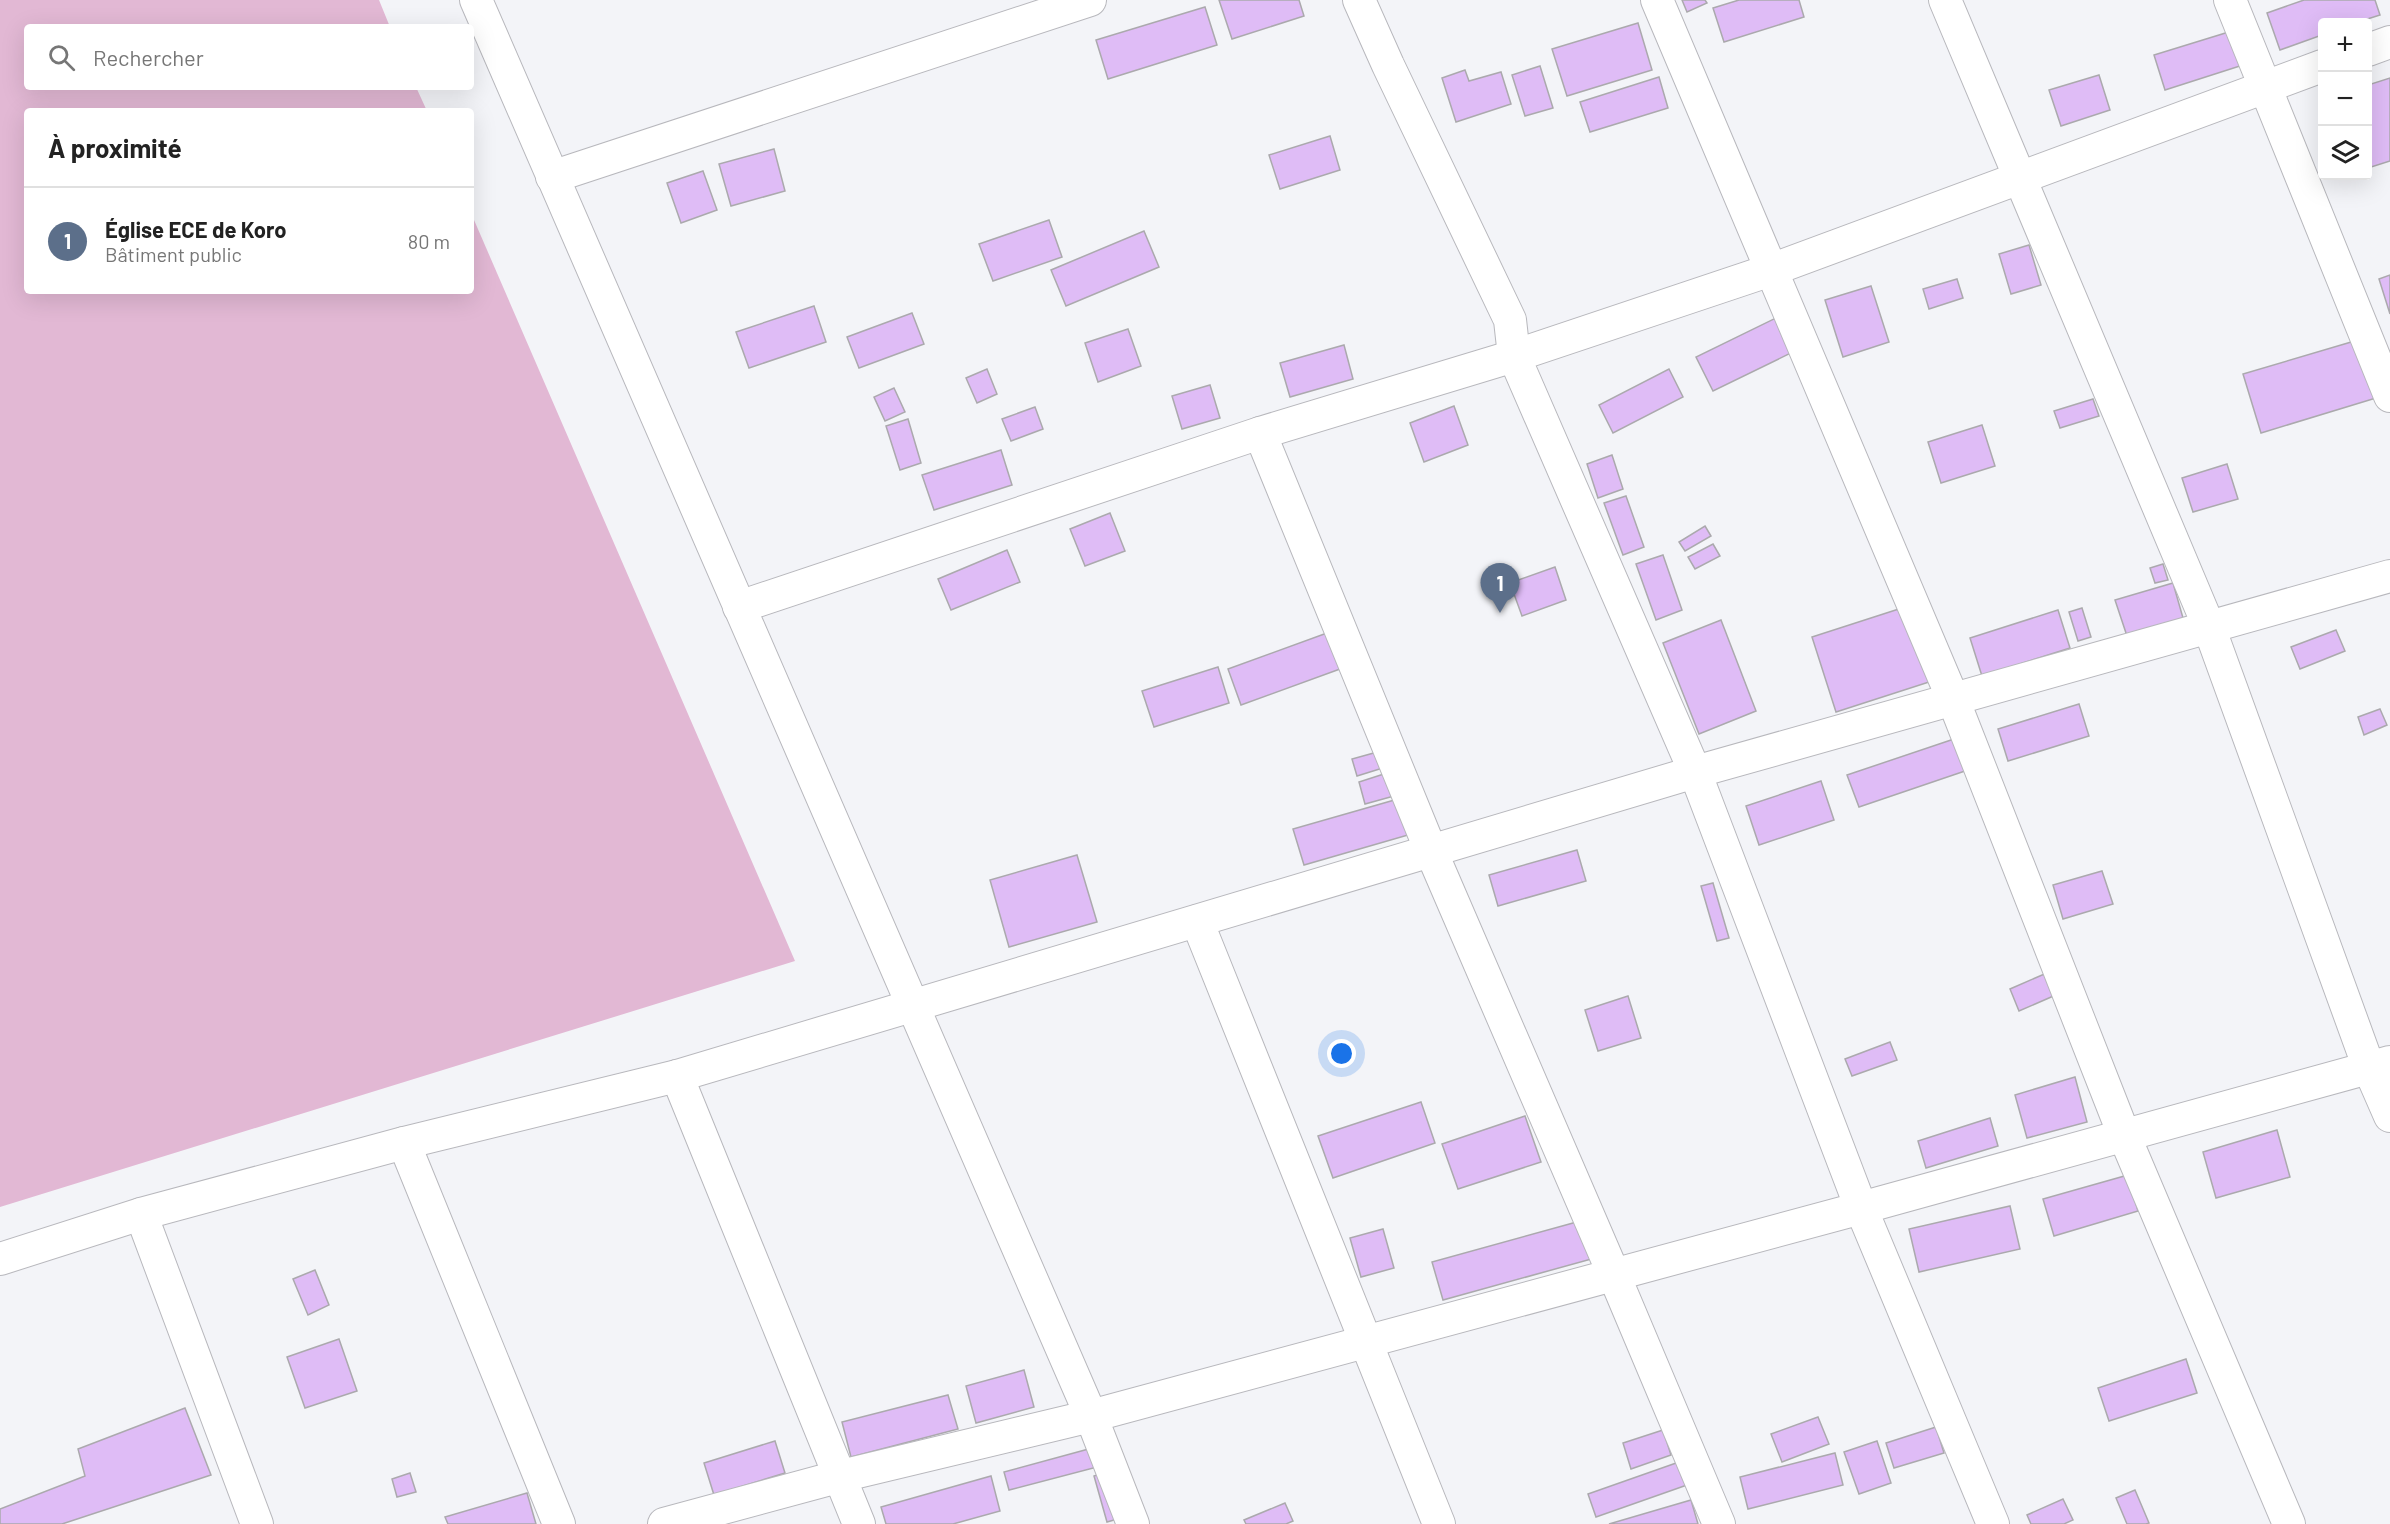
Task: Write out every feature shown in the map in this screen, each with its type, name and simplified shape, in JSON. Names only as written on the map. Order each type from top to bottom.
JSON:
[{"type":"street","points":[[476,0],[913,1005],[1090,1416],[1133,1524]]},
{"type":"street","points":[[552,177],[1090,0]]},
{"type":"street","points":[[1359,0],[1509,321],[1514,356],[1695,772],[1861,1208],[1993,1524]]},
{"type":"street","points":[[1657,0],[1953,699],[2124,1135],[2289,1524]]},
{"type":"street","points":[[1945,0],[2209,627],[2380,1065],[2390,1116]]},
{"type":"street","points":[[2230,0],[2390,396]]},
{"type":"street","points":[[2372,48],[2390,42]]},
{"type":"street","points":[[739,607],[1260,433],[1514,356],[1771,270],[2019,176],[2318,67]]},
{"type":"street","points":[[1260,433],[1431,851],[1719,1524]]},
{"type":"street","points":[[0,1259],[141,1214],[404,1143],[677,1076],[1695,772],[2390,576]]},
{"type":"street","points":[[1197,921],[1439,1524]]},
{"type":"street","points":[[664,1524],[841,1476],[1090,1416],[2380,1065]]},
{"type":"street","points":[[677,1076],[860,1524]]},
{"type":"street","points":[[404,1143],[559,1524]]},
{"type":"street","points":[[141,1214],[257,1524]]},
{"type":"shaded area","points":[[0,0],[379,0],[389,24],[24,24],[24,90],[417,90],[426,108],[24,108],[24,294],[474,294],[474,220],[795,961],[0,1207]]},
{"type":"building","points":[[1219,0],[1299,0],[1304,16],[1232,39]]},
{"type":"building","points":[[1682,0],[1705,0],[1707,3],[1687,12]]},
{"type":"building","points":[[1739,0],[1799,0],[1804,17],[1724,42],[1713,8]]},
{"type":"building","points":[[2304,0],[2375,0],[2380,15],[2371,18],[2318,18],[2318,36],[2280,50],[2267,13]]},
{"type":"building","points":[[1205,7],[1217,45],[1108,79],[1096,40]]},
{"type":"building","points":[[1638,23],[1652,70],[1567,96],[1552,49]]},
{"type":"building","points":[[2232,31],[2243,65],[2165,90],[2154,55]]},
{"type":"building","points":[[1540,66],[1553,108],[1525,116],[1512,75]]},
{"type":"building","points":[[1465,70],[1469,81],[1501,72],[1511,104],[1456,122],[1442,78]]},
{"type":"building","points":[[2099,75],[2110,110],[2061,126],[2049,90]]},
{"type":"building","points":[[1659,77],[1668,108],[1590,132],[1580,102]]},
{"type":"building","points":[[2390,78],[2390,161],[2372,167],[2372,126],[2372,84]]},
{"type":"building","points":[[1330,136],[1340,170],[1280,189],[1269,155]]},
{"type":"building","points":[[774,149],[785,191],[731,206],[719,164]]},
{"type":"building","points":[[703,171],[717,210],[681,223],[667,183]]},
{"type":"building","points":[[1049,220],[1062,257],[993,281],[979,244]]},
{"type":"building","points":[[1144,231],[1159,267],[1066,306],[1051,270]]},
{"type":"building","points":[[2029,245],[2041,285],[2011,294],[1999,254]]},
{"type":"building","points":[[2390,275],[2390,314],[2379,279]]},
{"type":"building","points":[[1957,279],[1963,298],[1929,309],[1923,289]]},
{"type":"building","points":[[1871,286],[1889,342],[1843,357],[1825,300]]},
{"type":"building","points":[[814,306],[826,342],[749,368],[736,332]]},
{"type":"building","points":[[912,313],[924,344],[859,368],[847,337]]},
{"type":"building","points":[[1780,316],[1797,350],[1713,391],[1696,357]]},
{"type":"building","points":[[1128,329],[1141,366],[1098,382],[1085,343]]},
{"type":"building","points":[[2358,340],[2376,398],[2261,433],[2243,374]]},
{"type":"building","points":[[1344,345],[1353,379],[1290,397],[1280,363]]},
{"type":"building","points":[[987,369],[997,394],[977,403],[966,378]]},
{"type":"building","points":[[1669,369],[1683,397],[1613,433],[1599,405]]},
{"type":"building","points":[[1210,385],[1220,418],[1182,429],[1172,396]]},
{"type":"building","points":[[894,388],[905,412],[885,421],[874,397]]},
{"type":"building","points":[[2093,399],[2099,416],[2060,428],[2054,411]]},
{"type":"building","points":[[1454,406],[1468,445],[1424,462],[1410,423]]},
{"type":"building","points":[[1035,407],[1043,429],[1011,441],[1002,419]]},
{"type":"building","points":[[908,419],[921,463],[900,470],[886,426]]},
{"type":"building","points":[[1982,425],[1995,466],[1941,483],[1928,442]]},
{"type":"building","points":[[1001,450],[1012,485],[934,510],[922,475]]},
{"type":"building","points":[[1612,455],[1623,489],[1598,498],[1587,464]]},
{"type":"building","points":[[2227,464],[2238,499],[2193,512],[2182,478]]},
{"type":"building","points":[[1626,496],[1644,547],[1623,555],[1604,503]]},
{"type":"building","points":[[1110,513],[1125,551],[1085,566],[1070,529]]},
{"type":"building","points":[[1705,526],[1711,536],[1685,551],[1679,542]]},
{"type":"building","points":[[1713,544],[1720,556],[1695,569],[1688,557]]},
{"type":"building","points":[[1007,550],[1020,582],[951,610],[938,579]]},
{"type":"building","points":[[1663,555],[1682,610],[1656,620],[1636,564]]},
{"type":"building","points":[[2163,564],[2168,580],[2155,583],[2150,568]]},
{"type":"building","points":[[1555,567],[1566,600],[1522,616],[1510,583]]},
{"type":"building","points":[[2173,583],[2183,618],[2127,636],[2115,600]]},
{"type":"building","points":[[1905,607],[1929,682],[1836,712],[1812,637]]},
{"type":"building","points":[[2082,608],[2091,637],[2078,641],[2069,612]]},
{"type":"building","points":[[2058,610],[2070,648],[1982,676],[1970,638]]},
{"type":"building","points":[[1721,620],[1756,711],[1699,734],[1663,643]]},
{"type":"building","points":[[2336,630],[2345,651],[2300,669],[2291,647]]},
{"type":"building","points":[[1327,633],[1340,669],[1241,705],[1228,669]]},
{"type":"building","points":[[1218,667],[1229,703],[1154,727],[1142,691]]},
{"type":"building","points":[[2079,704],[2089,736],[2008,761],[1998,729]]},
{"type":"building","points":[[2380,709],[2387,725],[2364,735],[2358,717]]},
{"type":"building","points":[[1954,739],[1965,771],[1859,807],[1847,775]]},
{"type":"building","points":[[1381,751],[1386,767],[1357,776],[1352,759]]},
{"type":"building","points":[[1387,773],[1394,796],[1365,804],[1359,782]]},
{"type":"building","points":[[1821,781],[1834,820],[1759,845],[1746,806]]},
{"type":"building","points":[[1398,799],[1408,835],[1304,865],[1293,829]]},
{"type":"building","points":[[1577,850],[1586,881],[1498,906],[1489,875]]},
{"type":"building","points":[[1077,855],[1097,922],[1009,947],[990,880]]},
{"type":"building","points":[[2102,871],[2113,904],[2063,919],[2053,885]]},
{"type":"building","points":[[1713,883],[1729,938],[1717,941],[1701,886]]},
{"type":"building","points":[[2049,972],[2058,994],[2019,1011],[2010,989]]},
{"type":"building","points":[[1628,996],[1641,1038],[1598,1051],[1585,1010]]},
{"type":"building","points":[[1890,1042],[1897,1060],[1852,1076],[1845,1059]]},
{"type":"building","points":[[2075,1077],[2087,1122],[2027,1138],[2015,1095]]},
{"type":"building","points":[[1421,1102],[1435,1143],[1333,1178],[1318,1136]]},
{"type":"building","points":[[1525,1116],[1541,1162],[1458,1189],[1442,1144]]},
{"type":"building","points":[[1990,1118],[1998,1146],[1926,1168],[1918,1141]]},
{"type":"building","points":[[2277,1130],[2290,1177],[2216,1198],[2203,1152]]},
{"type":"building","points":[[2128,1175],[2138,1211],[2054,1236],[2043,1199]]},
{"type":"building","points":[[2010,1206],[2020,1249],[1919,1272],[1909,1229]]},
{"type":"building","points":[[1584,1220],[1595,1258],[1443,1300],[1432,1262]]},
{"type":"building","points":[[1383,1229],[1394,1268],[1361,1277],[1350,1238]]},
{"type":"building","points":[[315,1270],[329,1305],[308,1315],[293,1279]]},
{"type":"building","points":[[339,1339],[357,1391],[305,1408],[287,1357]]},
{"type":"building","points":[[2186,1359],[2197,1393],[2109,1421],[2098,1388]]},
{"type":"building","points":[[1024,1370],[1034,1407],[976,1423],[966,1386]]},
{"type":"building","points":[[948,1395],[958,1429],[851,1457],[842,1422]]},
{"type":"building","points":[[185,1408],[211,1475],[62,1524],[0,1524],[0,1509],[85,1476],[78,1449]]},
{"type":"building","points":[[1818,1417],[1829,1444],[1782,1462],[1771,1434]]},
{"type":"building","points":[[1936,1427],[1944,1453],[1894,1468],[1886,1443]]},
{"type":"building","points":[[1663,1430],[1671,1455],[1631,1469],[1623,1443]]},
{"type":"building","points":[[775,1441],[785,1473],[714,1495],[704,1463]]},
{"type":"building","points":[[1877,1441],[1891,1483],[1859,1494],[1844,1452]]},
{"type":"building","points":[[1096,1447],[1101,1466],[1009,1490],[1004,1472]]},
{"type":"building","points":[[1835,1453],[1843,1485],[1748,1509],[1740,1477]]},
{"type":"building","points":[[1679,1462],[1687,1485],[1596,1517],[1588,1494]]},
{"type":"building","points":[[1107,1472],[1121,1518],[1107,1522],[1094,1476]]},
{"type":"building","points":[[410,1473],[416,1492],[397,1497],[392,1479]]},
{"type":"building","points":[[991,1476],[1000,1511],[953,1524],[886,1524],[881,1507]]},
{"type":"building","points":[[2135,1490],[2149,1523],[2127,1524],[2116,1498]]},
{"type":"building","points":[[527,1493],[536,1524],[448,1524],[445,1517]]},
{"type":"building","points":[[2063,1499],[2073,1520],[2064,1524],[2031,1524],[2027,1515]]},
{"type":"building","points":[[1691,1500],[1698,1524],[1609,1524]]},
{"type":"building","points":[[1285,1503],[1293,1521],[1286,1524],[1246,1524],[1244,1520]]},
{"type":"place","name":"Église ECE de Koro","points":[[1500,613]]}]
